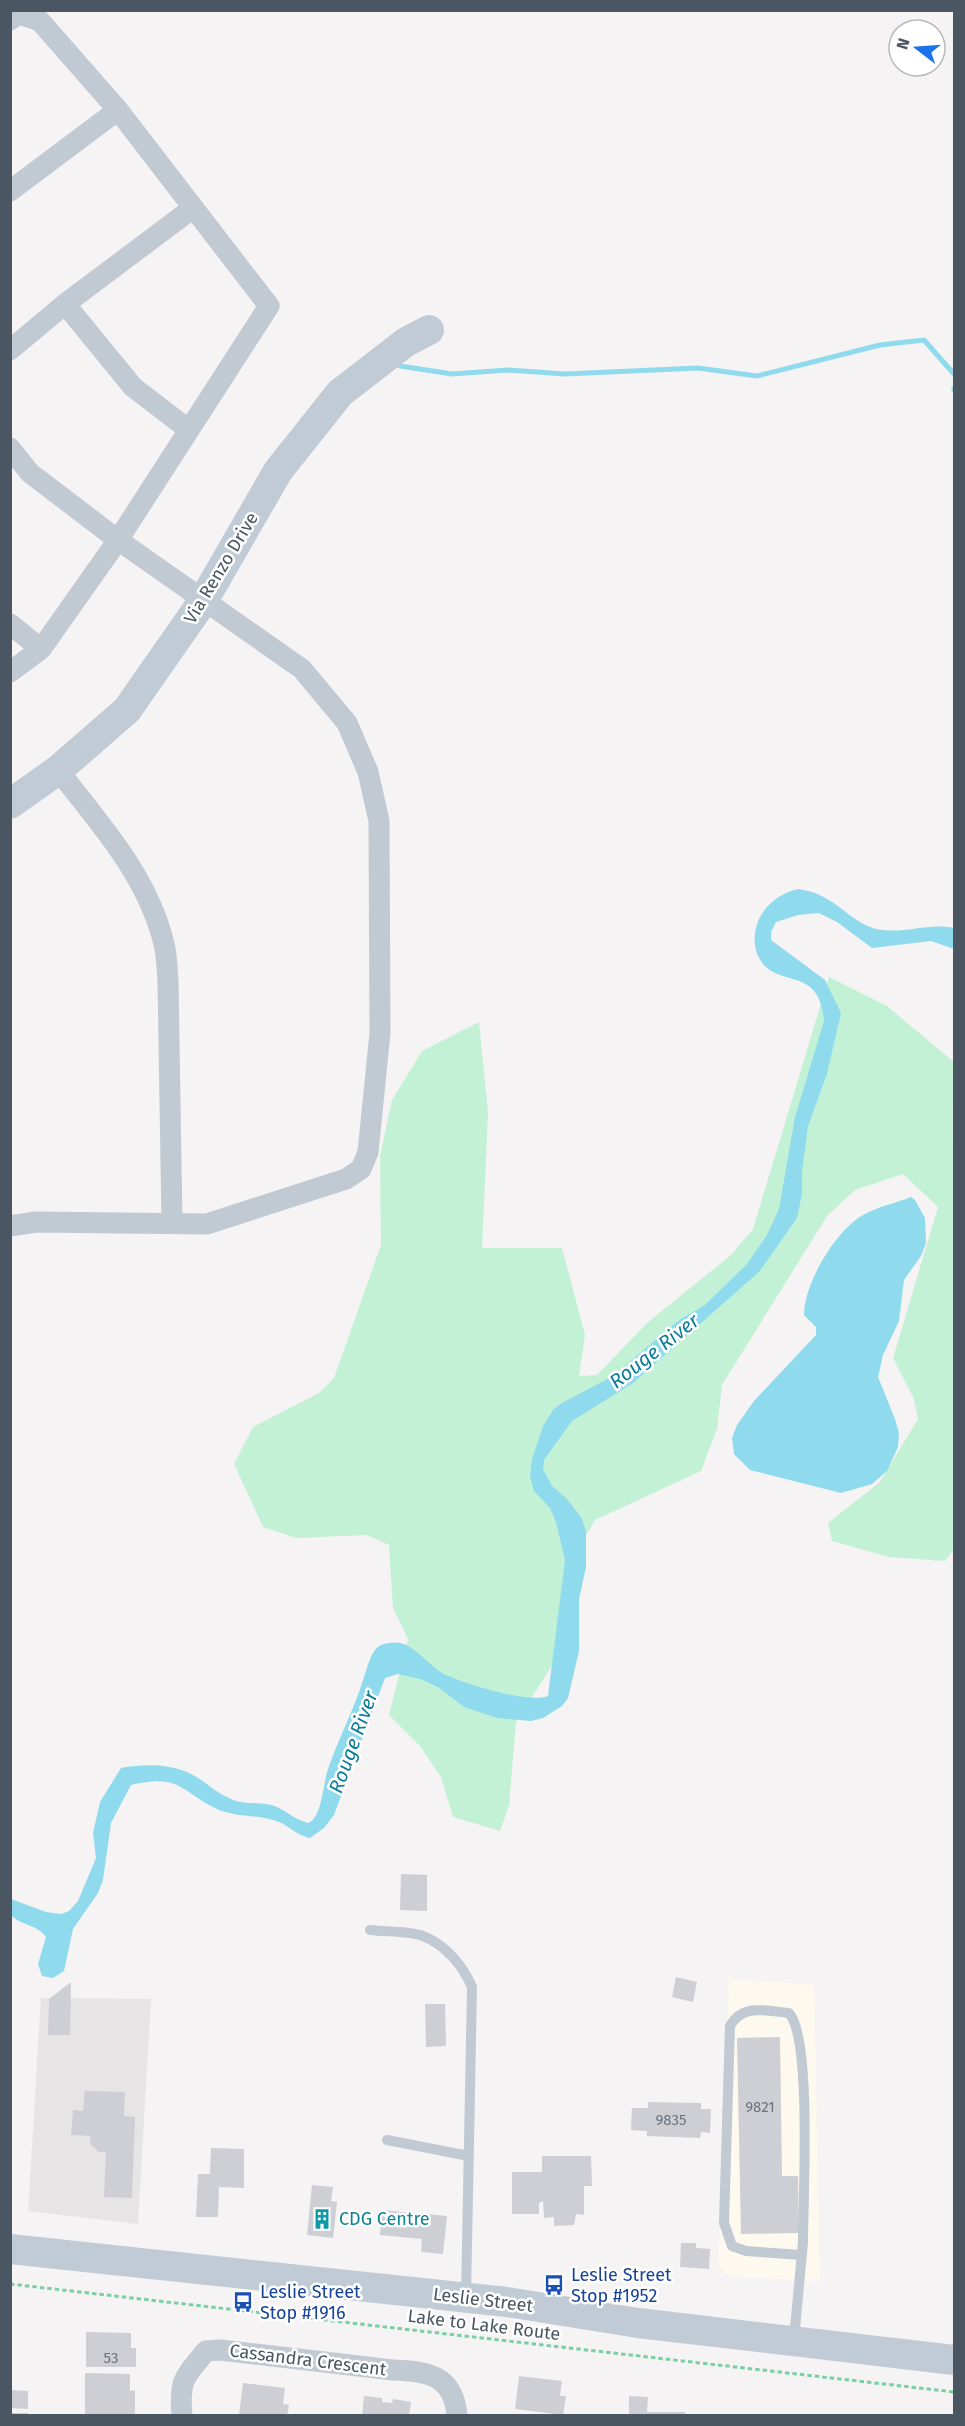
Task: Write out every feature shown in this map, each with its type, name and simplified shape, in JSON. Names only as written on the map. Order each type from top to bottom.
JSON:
[{"type":"main road","name":"Via Renzo Drive","points":[[10,804],[58,770],[127,710],[203,601],[278,471],[340,393],[406,342],[429,330]]},
{"type":"main road","name":"Leslie Street","points":[[10,2249],[466,2297],[794,2342],[954,2361]]},
{"type":"street","points":[[10,20],[19,14],[40,21],[117,110],[269,306],[118,540],[41,650],[10,672]]},
{"type":"street","points":[[10,191],[117,110]]},
{"type":"street","points":[[10,350],[65,304],[193,208]]},
{"type":"street","points":[[65,304],[133,387],[189,430]]},
{"type":"street","points":[[10,448],[30,472],[118,540],[302,669],[347,723],[368,772],[379,821],[380,1033],[368,1152],[360,1169],[346,1179],[207,1224],[36,1222],[10,1226]]},
{"type":"street","points":[[10,624],[41,650]]},
{"type":"street","points":[[58,770],[124,854],[147,896],[164,945],[168,981],[172,1223]]},
{"type":"street","name":"Cassandra Crescent","points":[[182,2415],[180,2396],[184,2375],[206,2351],[237,2350],[393,2370],[421,2371],[439,2377],[452,2395],[457,2415]]},
{"type":"lane","points":[[370,1930],[423,1936],[448,1953],[464,1968],[472,1987],[466,2297]]},
{"type":"lane","points":[[794,2342],[802,2255],[804,2135],[798,2031],[795,2019],[789,2013],[747,2010],[736,2015],[730,2026],[726,2096],[724,2223],[726,2236],[732,2246],[746,2251],[802,2255]]},
{"type":"lane","points":[[387,2140],[469,2156]]},
{"type":"path","name":"Lake to Lake Route","points":[[10,2284],[954,2392]]},
{"type":"shaded area","points":[[729,1979],[814,1985],[820,2281],[731,2277],[718,2266]]},
{"type":"shaded area","points":[[41,1998],[151,1999],[138,2224],[28,2211]]},
{"type":"green space","points":[[829,977],[887,1006],[954,1062],[954,1549],[945,1561],[889,1557],[832,1541],[828,1523],[880,1482],[918,1419],[914,1399],[893,1358],[938,1207],[903,1174],[855,1190],[827,1216],[722,1385],[717,1429],[701,1471],[595,1520],[582,1542],[564,1647],[516,1722],[509,1805],[500,1831],[453,1817],[441,1777],[420,1746],[389,1715],[408,1639],[393,1608],[389,1545],[367,1535],[296,1538],[263,1527],[234,1464],[253,1427],[319,1393],[334,1378],[381,1245],[380,1156],[392,1100],[422,1051],[479,1022],[488,1112],[482,1248],[562,1248],[585,1335],[579,1376],[597,1375],[647,1323],[731,1255],[753,1229]]},
{"type":"water","name":"Rouge River","points":[[798,889],[822,896],[857,920],[876,929],[896,931],[934,926],[954,928],[954,949],[931,941],[872,948],[837,922],[819,913],[798,915],[776,922],[771,932],[771,940],[825,980],[841,1013],[827,1074],[808,1126],[802,1171],[802,1194],[797,1218],[759,1272],[633,1383],[572,1421],[544,1460],[543,1469],[552,1486],[566,1498],[581,1517],[586,1531],[586,1567],[579,1599],[579,1651],[568,1698],[562,1706],[543,1718],[531,1721],[497,1718],[464,1707],[438,1687],[420,1679],[398,1674],[385,1678],[334,1815],[324,1828],[310,1838],[278,1821],[219,1810],[171,1783],[161,1781],[131,1785],[111,1823],[103,1880],[98,1893],[73,1929],[64,1971],[53,1978],[42,1976],[38,1964],[46,1937],[11,1915],[11,1899],[46,1912],[61,1914],[69,1911],[78,1901],[96,1858],[93,1833],[100,1802],[121,1768],[148,1765],[176,1768],[193,1775],[236,1801],[272,1805],[309,1823],[317,1814],[331,1760],[370,1659],[379,1646],[392,1642],[406,1645],[442,1673],[479,1687],[526,1697],[548,1696],[565,1560],[556,1522],[550,1508],[534,1491],[530,1476],[532,1459],[543,1426],[553,1410],[613,1376],[679,1320],[705,1305],[747,1264],[767,1235],[779,1209],[795,1117],[824,1021],[820,1002],[810,987],[773,972],[761,962],[756,948],[755,933],[762,913],[770,904],[780,896]]},
{"type":"water","points":[[911,1197],[925,1218],[926,1243],[921,1256],[904,1280],[899,1321],[883,1355],[878,1377],[899,1433],[898,1447],[887,1471],[872,1484],[841,1493],[750,1470],[734,1454],[732,1438],[737,1425],[754,1401],[816,1335],[816,1327],[804,1315],[805,1302],[823,1259],[842,1233],[863,1215]]},
{"type":"building","points":[[401,1874],[427,1875],[427,1911],[400,1910]]},
{"type":"building","points":[[676,1977],[697,1982],[693,2002],[672,1997]]},
{"type":"building","points":[[71,1982],[70,2035],[48,2035],[49,1999]]},
{"type":"building","points":[[425,2004],[445,2004],[446,2046],[426,2047]]},
{"type":"building","points":[[780,2037],[782,2176],[798,2176],[799,2233],[741,2234],[737,2038]]},
{"type":"building","points":[[85,2091],[125,2092],[124,2116],[135,2117],[132,2198],[104,2197],[106,2152],[99,2152],[90,2144],[90,2136],[71,2135],[73,2110],[83,2111]]},
{"type":"building","points":[[648,2102],[701,2103],[701,2109],[711,2109],[710,2133],[701,2132],[700,2138],[647,2136],[647,2131],[631,2130],[632,2108],[648,2108]]},
{"type":"building","points":[[211,2148],[244,2149],[244,2188],[219,2187],[218,2217],[196,2217],[198,2174],[210,2174]]},
{"type":"building","points":[[542,2156],[591,2156],[592,2186],[584,2186],[584,2215],[576,2214],[574,2225],[554,2226],[554,2217],[544,2218],[543,2201],[539,2203],[539,2214],[512,2214],[512,2172],[542,2172]]},
{"type":"building","name":"CDG Centre","points":[[312,2185],[333,2187],[331,2201],[337,2202],[333,2238],[307,2235]]},
{"type":"building","points":[[382,2210],[447,2216],[443,2254],[421,2252],[422,2239],[380,2235]]},
{"type":"building","points":[[681,2243],[696,2243],[696,2248],[710,2249],[709,2269],[680,2267]]},
{"type":"building","points":[[86,2332],[131,2333],[131,2348],[136,2348],[136,2367],[86,2367]]},
{"type":"building","points":[[85,2373],[130,2374],[130,2391],[135,2390],[135,2414],[85,2414]]},
{"type":"building","points":[[519,2376],[562,2381],[560,2396],[566,2396],[563,2415],[515,2409]]},
{"type":"building","points":[[243,2383],[285,2388],[283,2404],[289,2405],[287,2416],[239,2416]]},
{"type":"building","points":[[10,2390],[28,2391],[28,2409],[10,2408]]},
{"type":"building","points":[[364,2396],[382,2398],[382,2402],[392,2403],[393,2399],[411,2402],[409,2416],[362,2416]]},
{"type":"building","points":[[629,2396],[648,2397],[647,2412],[685,2412],[685,2416],[629,2416]]},
{"type":"building","points":[[10,2413],[28,2413],[28,2416],[10,2416]]},
{"type":"waterway","points":[[400,366],[452,374],[508,370],[565,374],[698,368],[757,376],[880,345],[924,340],[954,374]]},
{"type":"place","name":"CDG Centre","points":[[322,2219]]},
{"type":"place","name":"Leslie Street Stop #1952","points":[[554,2285]]},
{"type":"place","name":"Leslie Street Stop #1916","points":[[243,2302]]}]
